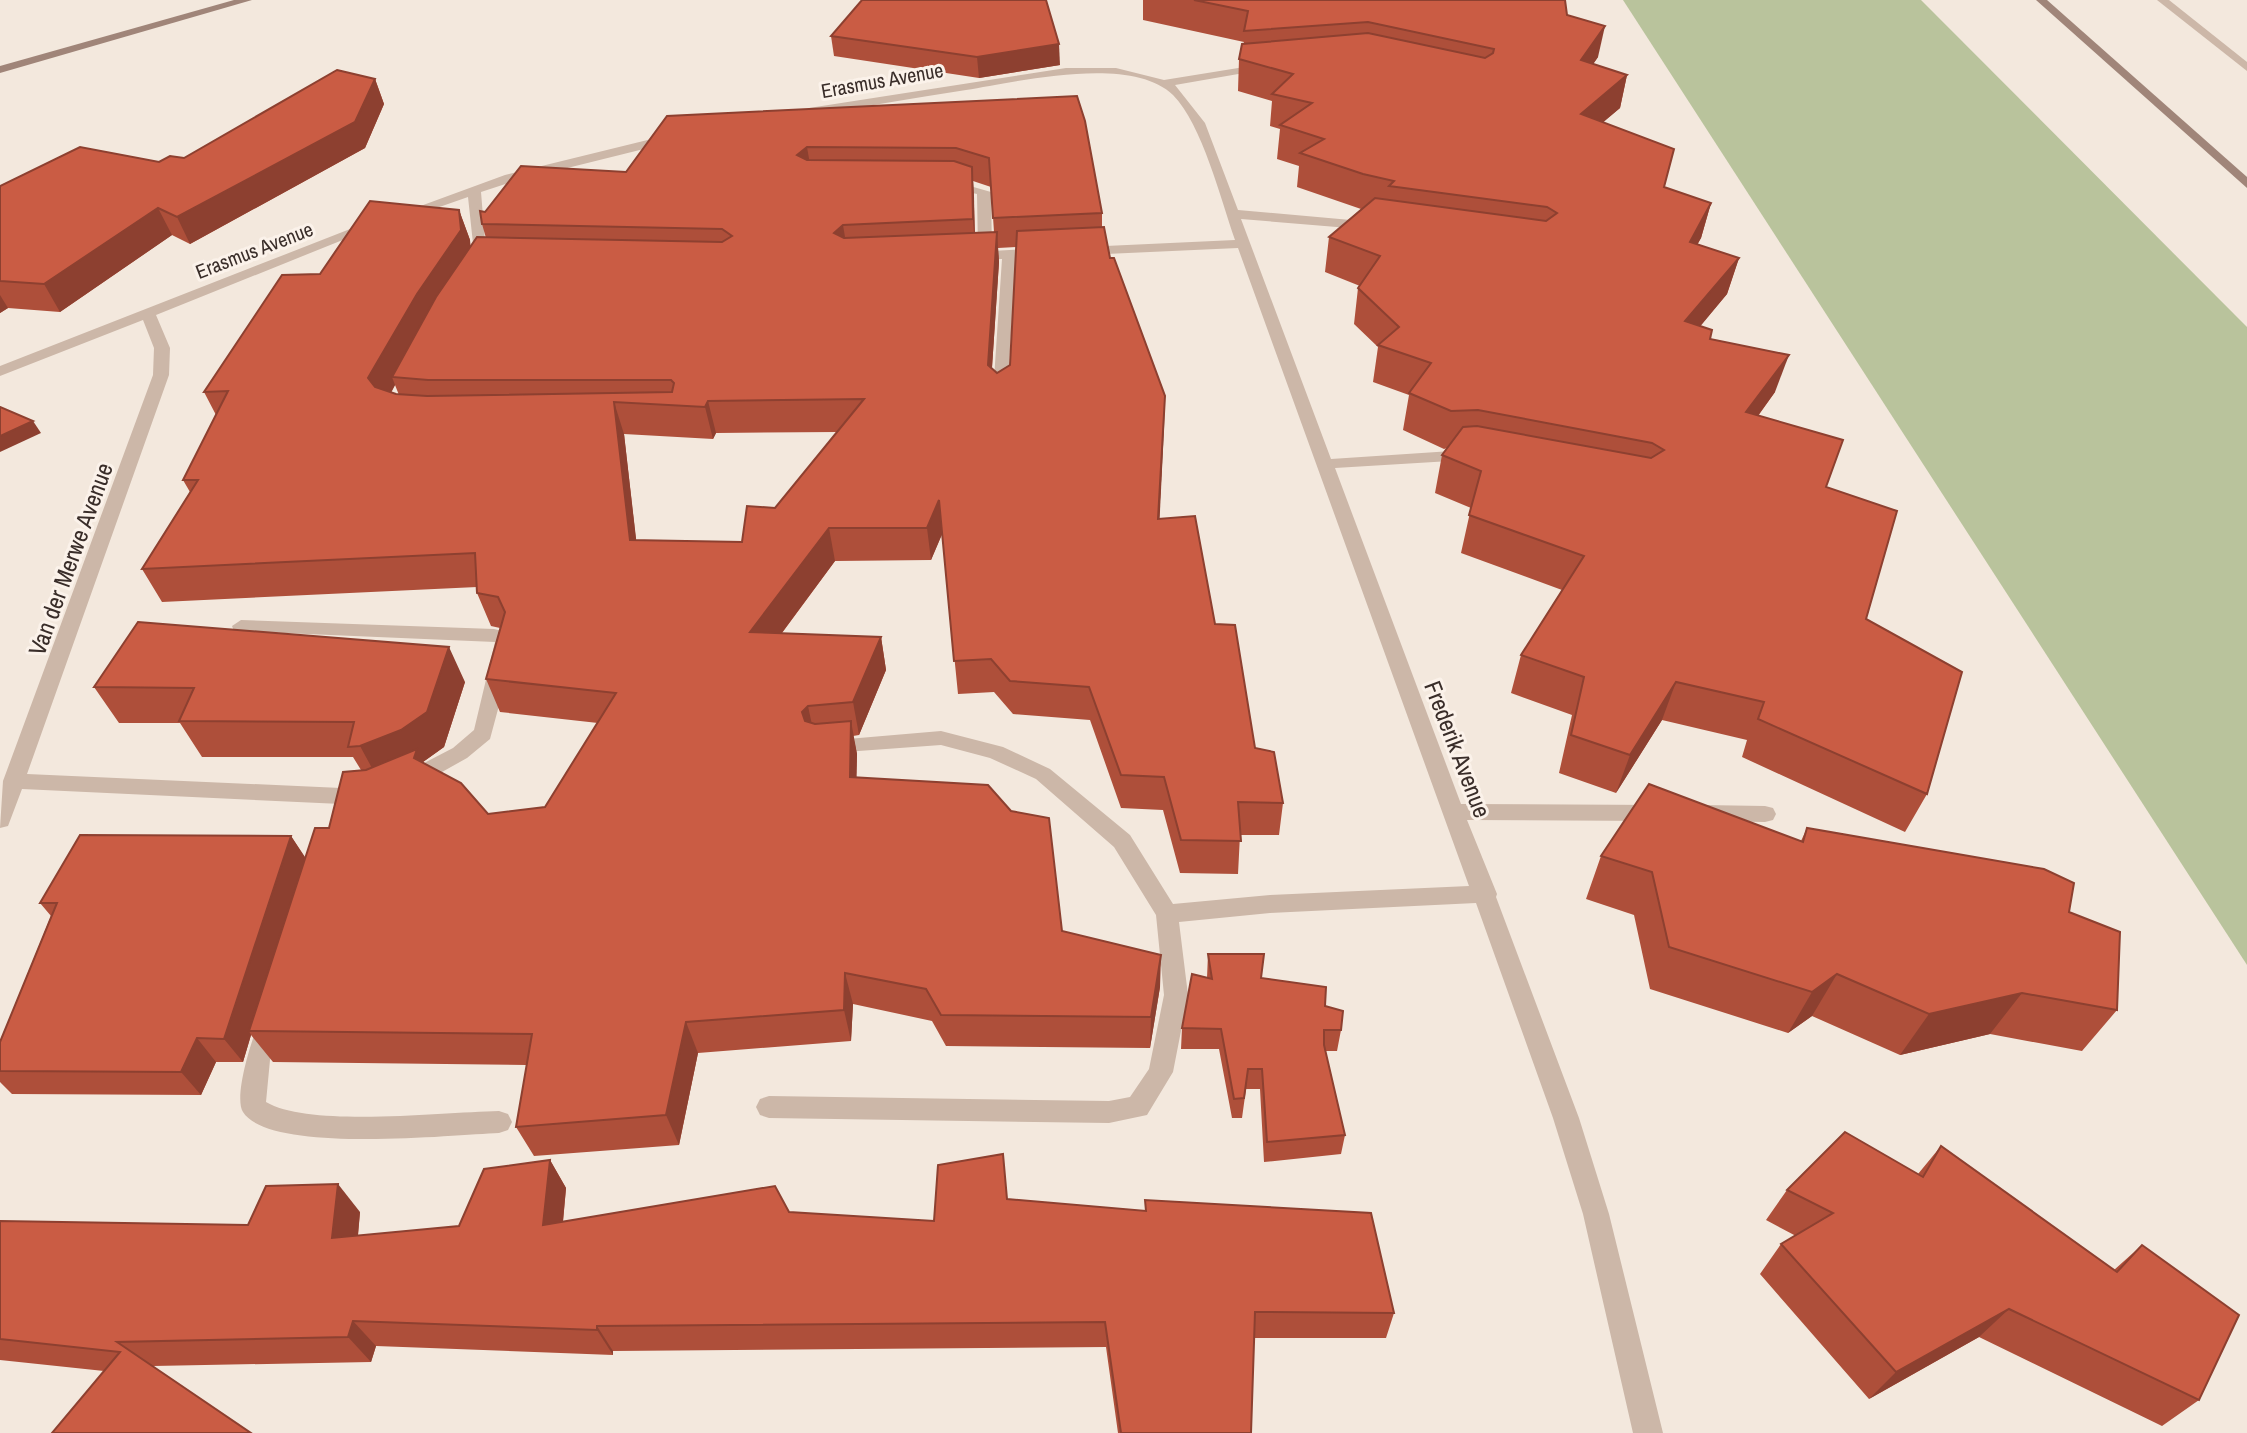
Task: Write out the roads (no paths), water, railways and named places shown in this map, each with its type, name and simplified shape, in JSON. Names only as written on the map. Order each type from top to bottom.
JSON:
[{"type":"main road","points":[[0,70],[157,23],[247,0]]},
{"type":"main road","points":[[2041,0],[2247,184]]},
{"type":"street","points":[[2162,0],[2247,68]]},
{"type":"street","points":[[1173,90],[1197,76],[1277,66]]},
{"type":"street","name":"Erasmus Avenue","points":[[797,115],[1060,71],[1111,71],[1173,90]]},
{"type":"street","name":"Frederik Avenue","points":[[1173,90],[1199,123],[1234,214],[1566,1118],[1596,1214],[1648,1433]]},
{"type":"street","name":"Erasmus Avenue","points":[[0,371],[341,237],[474,190],[604,152],[691,133]]},
{"type":"street","points":[[929,184],[958,184],[984,192],[985,256]]},
{"type":"street","points":[[474,190],[484,265]]},
{"type":"street","points":[[1234,214],[1384,228]]},
{"type":"street","points":[[955,257],[1243,244]]},
{"type":"street","points":[[1001,397],[1009,254]]},
{"type":"street","name":"Van der Merwe Avenue","points":[[0,820],[161,375],[162,348],[148,313]]},
{"type":"street","points":[[1324,464],[1470,455],[1485,458]]},
{"type":"street","points":[[13,781],[341,796],[390,789],[460,753],[483,734],[505,646],[504,638],[494,635],[241,626]]},
{"type":"street","points":[[769,1107],[1109,1112],[1138,1107],[1161,1072],[1176,995],[1167,914],[1122,841],[1043,774],[996,752],[941,738],[822,747]]},
{"type":"street","points":[[331,825],[341,796]]},
{"type":"street","points":[[1454,812],[1765,814]]},
{"type":"street","points":[[1167,914],[1270,904],[1486,894]]},
{"type":"street","points":[[276,1001],[258,1060],[253,1107],[276,1121],[315,1128],[499,1122]]}]
